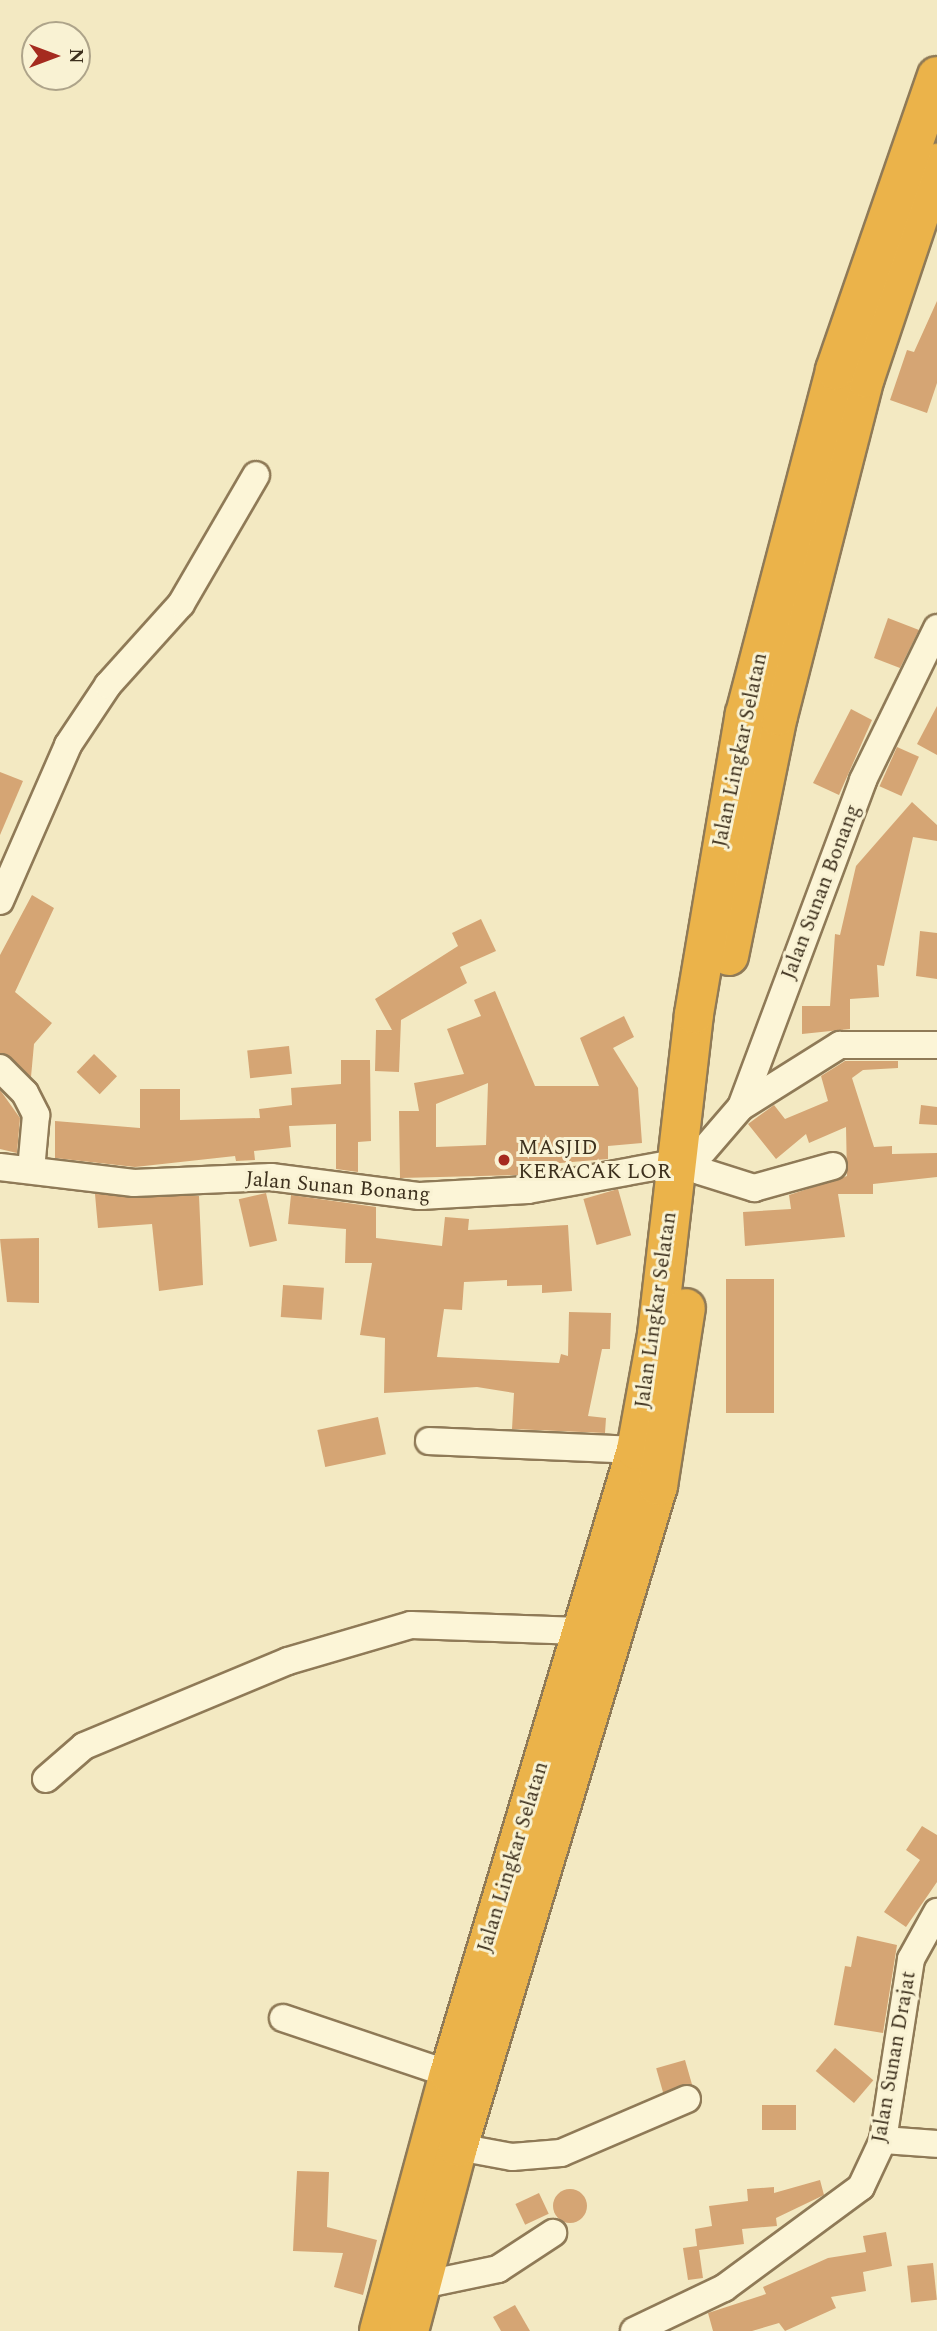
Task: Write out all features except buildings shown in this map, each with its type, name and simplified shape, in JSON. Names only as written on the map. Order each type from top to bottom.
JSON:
[{"type":"highway","name":"Jalan Lingkar Selatan","points":[[379,2331],[449,2074],[669,1437],[693,1162],[742,727],[850,374],[937,76]]},
{"type":"highway","name":"Jalan Lingkar Selatan","points":[[850,374],[937,163]]},
{"type":"highway","name":"Jalan Lingkar Selatan","points":[[409,2331],[567,1735],[580,1631],[636,1450],[693,1162]]},
{"type":"street","points":[[0,901],[68,745],[108,685],[181,604],[256,475]]},
{"type":"street","name":"Jalan Sunan Bonang","points":[[0,1167],[134,1183],[271,1177],[420,1196],[528,1190],[693,1162],[741,1107],[863,780],[937,628]]},
{"type":"street","points":[[741,1107],[840,1045],[937,1045]]},
{"type":"street","points":[[0,1068],[25,1093],[36,1115],[31,1170]]},
{"type":"street","points":[[693,1162],[754,1188],[834,1166]]},
{"type":"street","points":[[429,1441],[636,1450]]},
{"type":"street","points":[[46,1779],[84,1746],[288,1661],[411,1625],[580,1631]]},
{"type":"street","name":"Jalan Sunan Drajat","points":[[634,2331],[724,2288],[839,2209],[869,2176],[883,2140],[911,1959],[937,1912]]},
{"type":"street","points":[[283,2018],[449,2074]]},
{"type":"street","points":[[458,2147],[512,2157],[561,2153],[687,2099]]},
{"type":"street","points":[[883,2140],[937,2144]]},
{"type":"street","points":[[422,2286],[498,2269],[553,2233]]},
{"type":"place","name":"MASJID KERACAK LOR","points":[[504,1160]]}]
